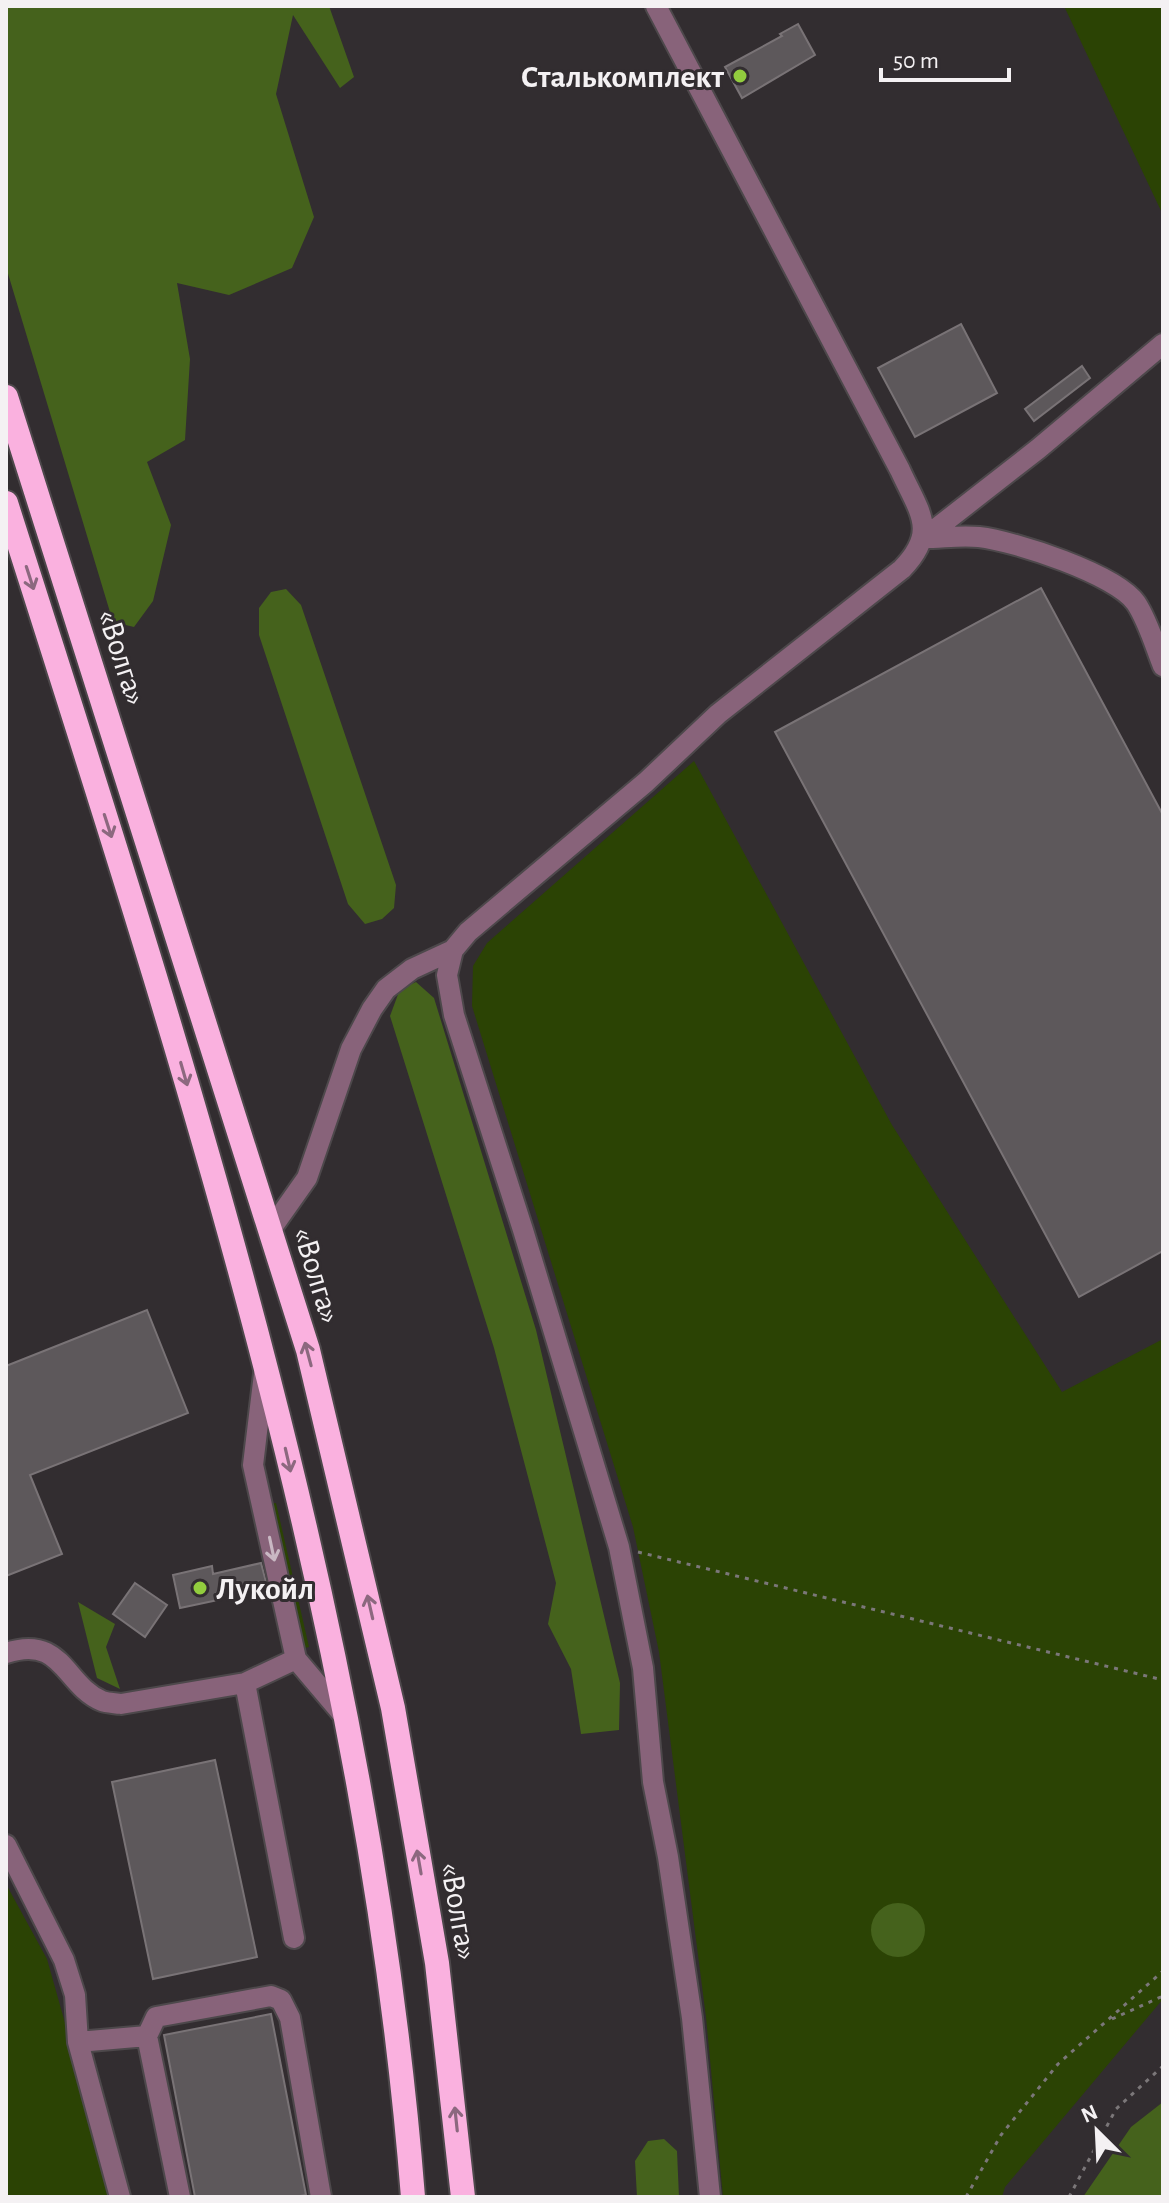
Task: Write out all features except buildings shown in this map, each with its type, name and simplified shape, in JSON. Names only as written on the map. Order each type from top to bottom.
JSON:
[{"type":"highway","name":"«Волга»","points":[[6,397],[308,1350],[393,1708],[437,1963],[463,2197]]},
{"type":"highway","name":"«Волга»","points":[[6,503],[152,963],[265,1362],[345,1717],[389,1974],[413,2197]]},
{"type":"street","points":[[656,6],[900,470],[918,512],[924,538]]},
{"type":"street","points":[[271,1229],[307,1178],[351,1049],[386,989],[412,969],[453,950],[468,932],[646,782],[718,714],[902,569],[915,555],[924,538],[1003,477],[1163,344]]},
{"type":"street","points":[[924,538],[977,537],[1002,541],[1045,554],[1096,575],[1136,603],[1163,666]]},
{"type":"street","points":[[453,950],[447,975],[454,1015],[619,1547],[643,1668],[653,1782],[668,1857],[692,2018],[710,2197]]},
{"type":"street","points":[[265,1362],[253,1465],[296,1659],[345,1717]]},
{"type":"street","points":[[6,1653],[38,1650],[58,1659],[85,1689],[101,1701],[121,1704],[245,1683],[296,1659]]},
{"type":"street","points":[[245,1683],[294,1938]]},
{"type":"street","points":[[6,1845],[64,1960],[75,1995],[78,2042],[120,2197]]},
{"type":"street","points":[[180,2197],[147,2036],[156,2017],[271,1996],[281,2000],[290,2018],[321,2197]]},
{"type":"street","points":[[78,2042],[147,2036]]},
{"type":"path","points":[[619,1547],[1163,1680]]},
{"type":"path","points":[[966,2197],[1001,2135],[1058,2064],[1163,1971]]},
{"type":"path","points":[[1105,2023],[1163,1996]]},
{"type":"path","points":[[1069,2197],[1116,2109],[1163,2066]]},
{"type":"green space","points":[[6,6],[329,6],[354,77],[340,88],[293,15],[276,94],[314,217],[292,268],[229,295],[177,283],[190,359],[185,440],[147,462],[171,525],[153,601],[134,627],[113,622],[6,267]]},
{"type":"green space","points":[[1064,6],[1163,6],[1163,215]]},
{"type":"green space","points":[[286,589],[301,605],[396,885],[394,908],[382,919],[365,924],[348,904],[259,635],[259,608],[271,592]]},
{"type":"green space","points":[[694,761],[892,1125],[1062,1392],[1163,1339],[1163,1999],[1005,2187],[1002,2197],[723,2197],[706,2017],[659,1652],[633,1527],[472,1006],[473,966],[487,943]]},
{"type":"green space","points":[[416,982],[434,998],[536,1330],[620,1683],[619,1730],[581,1734],[571,1669],[548,1624],[556,1583],[494,1348],[390,1016],[400,989]]},
{"type":"green space","points":[[276,1503],[309,1647],[301,1649],[270,1504]]},
{"type":"green space","points":[[78,1602],[115,1624],[106,1647],[120,1689],[97,1678]]},
{"type":"green space","points":[[6,1884],[47,1959],[114,2197],[6,2197]]},
{"type":"green space","points":[[898,1903],[917,1911],[925,1930],[917,1949],[898,1957],[879,1949],[871,1930],[879,1911]]},
{"type":"green space","points":[[1163,2102],[1163,2197],[1083,2197],[1131,2127]]},
{"type":"green space","points":[[664,2139],[677,2151],[679,2197],[637,2197],[635,2161],[648,2141]]},
{"type":"place","name":"Сталькомплект","points":[[740,76]]},
{"type":"place","name":"Лукойл","points":[[200,1588]]}]
